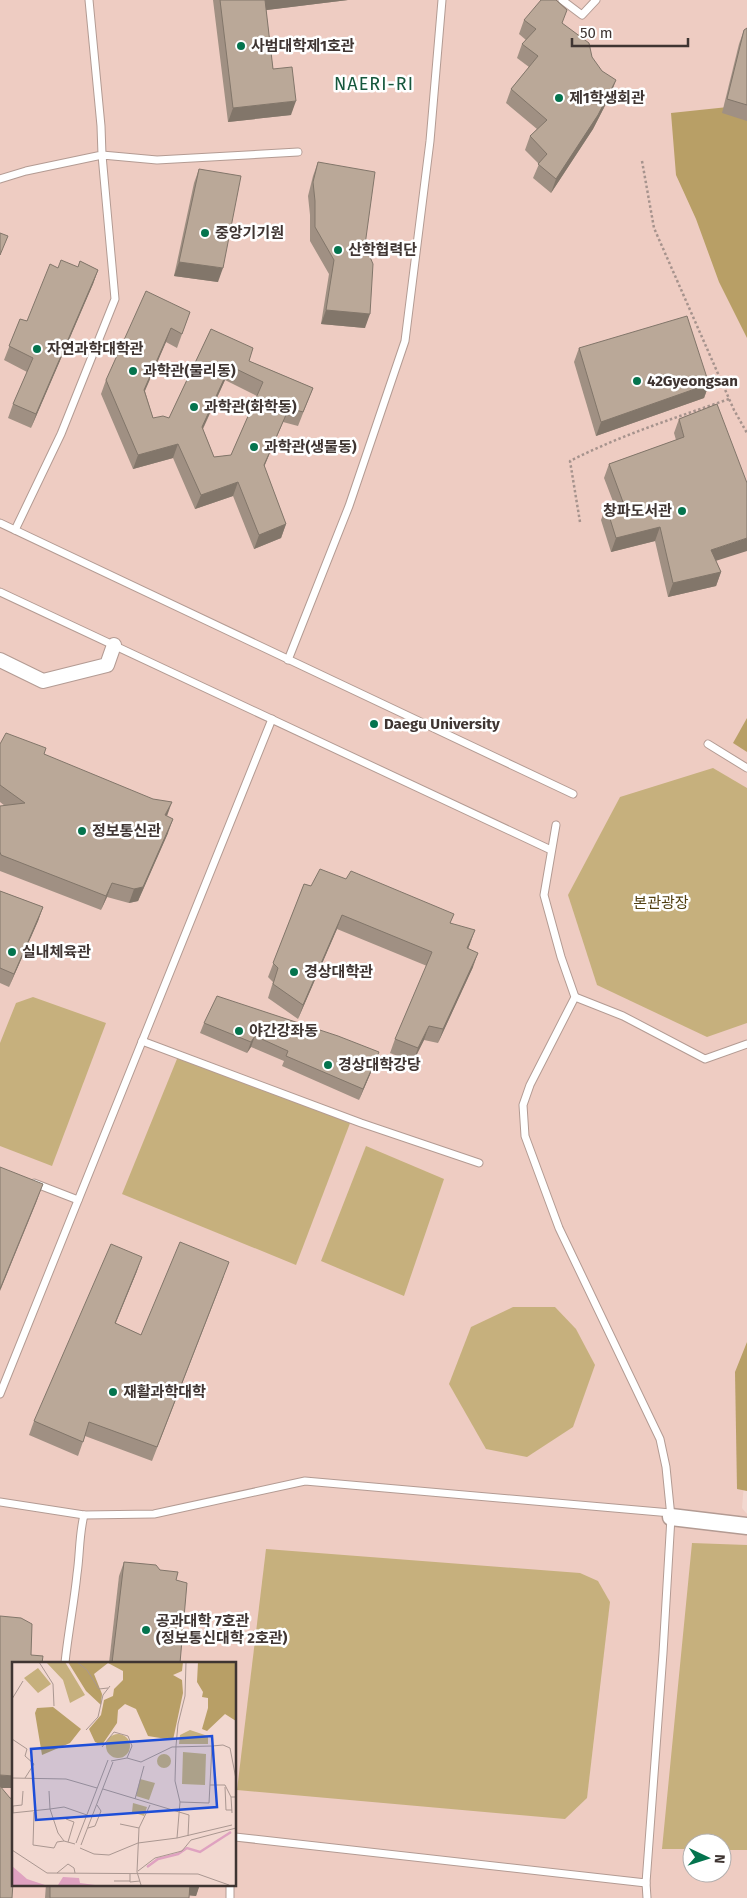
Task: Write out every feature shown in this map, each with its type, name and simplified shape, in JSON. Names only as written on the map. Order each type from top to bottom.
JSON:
[{"type":"street","points":[[0,660],[43,681],[107,665],[114,645]]},
{"type":"street","points":[[671,1515],[747,1526]]},
{"type":"lane","points":[[15,530],[61,434],[115,299],[89,0]]},
{"type":"lane","points":[[288,660],[348,506],[405,341],[430,141],[442,0]]},
{"type":"lane","points":[[562,0],[582,15],[596,0]]},
{"type":"lane","points":[[0,179],[26,171],[102,155],[157,160],[298,152]]},
{"type":"lane","points":[[0,523],[573,794]]},
{"type":"lane","points":[[0,592],[552,850]]},
{"type":"lane","points":[[0,1394],[272,719]]},
{"type":"lane","points":[[708,744],[747,768]]},
{"type":"lane","points":[[556,824],[544,895],[561,957],[575,997],[530,1085],[523,1106],[525,1136],[559,1228],[660,1439],[666,1467],[671,1515],[646,1883],[647,1898]]},
{"type":"lane","points":[[575,997],[623,1016],[705,1058],[747,1044]]},
{"type":"lane","points":[[142,1041],[360,1123],[479,1162]]},
{"type":"lane","points":[[26,1180],[78,1200]]},
{"type":"lane","points":[[0,1502],[84,1515],[154,1514],[305,1481],[671,1515]]},
{"type":"lane","points":[[65,1662],[84,1515]]},
{"type":"lane","points":[[236,1837],[646,1883]]},
{"type":"path","points":[[642,161],[654,228],[729,399],[747,432]]},
{"type":"path","points":[[580,522],[570,461],[597,447],[664,421],[729,399]]},
{"type":"shaded area","name":"Daegu University","points":[[0,0],[747,0],[747,1448],[742,1508],[747,1514],[747,1898],[0,1898]]},
{"type":"shaded area","points":[[747,105],[747,338],[719,282],[696,219],[676,175],[671,113]]},
{"type":"shaded area","points":[[747,718],[747,752],[733,743]]},
{"type":"shaded area","points":[[747,1342],[747,1491],[737,1489],[735,1372]]},
{"type":"green space","name":"본관광장","points":[[713,768],[747,788],[747,1023],[707,1037],[597,985],[568,895],[620,797]]},
{"type":"green space","points":[[33,997],[106,1023],[52,1166],[0,1146],[0,1043],[16,1003]]},
{"type":"green space","points":[[179,1054],[352,1118],[296,1265],[122,1194]]},
{"type":"green space","points":[[366,1146],[444,1179],[404,1296],[321,1261]]},
{"type":"green space","points":[[513,1307],[555,1307],[576,1329],[595,1365],[573,1427],[527,1457],[486,1449],[449,1384],[471,1327]]},
{"type":"green space","points":[[692,1543],[747,1545],[747,1850],[732,1850],[732,1833],[682,1833],[682,1849],[662,1849]]},
{"type":"green space","points":[[266,1549],[580,1573],[598,1581],[610,1602],[587,1798],[565,1819],[237,1790]]},
{"type":"building","name":"사범대학제1호관","points":[[220,0],[265,0],[273,69],[292,67],[296,101],[233,108]]},
{"type":"building","name":"제1학생회관","points":[[541,0],[556,0],[567,10],[562,23],[589,43],[592,57],[602,71],[616,80],[598,115],[556,179],[538,164],[547,154],[530,136],[547,120],[511,89],[538,56],[522,44],[536,29],[524,20]]},
{"type":"building","points":[[747,28],[747,105],[727,99],[744,30]]},
{"type":"building","name":"산학협력단","points":[[318,162],[375,172],[365,245],[373,264],[370,314],[326,310],[334,260],[315,227],[313,182]]},
{"type":"building","name":"중앙기기원","points":[[199,169],[241,176],[223,268],[179,262]]},
{"type":"building","points":[[0,233],[8,236],[0,255]]},
{"type":"building","name":"자연과학대학관","points":[[61,260],[78,267],[80,261],[98,270],[36,414],[13,404],[33,358],[9,346],[20,319],[27,321],[50,264],[58,268]]},
{"type":"building","points":[[146,291],[190,312],[182,334],[171,328],[144,390],[153,418],[163,416],[169,418],[211,329],[253,348],[249,361],[313,388],[303,412],[289,408],[264,465],[286,524],[259,535],[238,482],[201,495],[178,444],[138,455],[106,380]],"holes":[[[230,366],[263,382],[231,455],[214,457],[202,427]]]},
{"type":"building","points":[[687,316],[709,384],[601,422],[579,348]]},
{"type":"building","name":"창파도서관","points":[[717,404],[747,483],[747,538],[711,550],[721,572],[673,583],[660,527],[616,538],[606,506],[623,502],[609,464],[684,437],[679,419]]},
{"type":"building","name":"정보통신관","points":[[6,733],[46,748],[44,754],[153,799],[172,802],[165,815],[173,819],[143,887],[134,889],[112,883],[106,896],[1,855],[0,806],[25,803],[0,785],[0,744]]},
{"type":"building","name":"경상대학관","points":[[320,869],[346,879],[351,871],[454,914],[450,923],[475,930],[467,948],[478,953],[443,1029],[429,1026],[418,1048],[395,1039],[432,952],[342,915],[303,1005],[273,984],[278,968],[273,963],[304,884],[311,886]]},
{"type":"building","name":"실내체육관","points":[[0,891],[43,907],[14,974],[0,968]]},
{"type":"building","points":[[217,996],[338,1036],[379,1052],[363,1089],[286,1056],[288,1051],[255,1036],[251,1042],[204,1023]]},
{"type":"building","points":[[0,1167],[43,1184],[0,1289]]},
{"type":"building","name":"재활과학대학","points":[[180,1242],[229,1262],[157,1447],[89,1422],[83,1442],[34,1421],[111,1244],[142,1257],[115,1323],[141,1335]]},
{"type":"building","name":"공과대학 7호관 (정보통신대학 2호관)","points":[[124,1562],[156,1565],[160,1570],[178,1572],[176,1580],[187,1583],[180,1662],[112,1662]]},
{"type":"building","points":[[0,1616],[21,1618],[32,1624],[31,1655],[43,1656],[42,1662],[12,1662],[12,1776],[0,1775]]},
{"type":"building","points":[[0,1786],[12,1799],[13,1886],[12,1898],[0,1898]]},
{"type":"building","points":[[50,1886],[190,1886],[189,1898],[50,1898]]},
{"type":"place","name":"사범대학제1호관","points":[[241,46]]},
{"type":"place","name":"제1학생회관","points":[[559,98]]},
{"type":"place","name":"중앙기기원","points":[[205,233]]},
{"type":"place","name":"산학협력단","points":[[338,250]]},
{"type":"place","name":"자연과학대학관","points":[[37,349]]},
{"type":"place","name":"과학관(물리동)","points":[[133,371]]},
{"type":"place","name":"42Gyeongsan","points":[[637,381]]},
{"type":"place","name":"과학관(화학동)","points":[[194,407]]},
{"type":"place","name":"과학관(생물동)","points":[[254,447]]},
{"type":"place","name":"창파도서관","points":[[682,511]]},
{"type":"place","name":"Daegu University","points":[[374,724]]},
{"type":"place","name":"정보통신관","points":[[82,831]]},
{"type":"place","name":"실내체육관","points":[[12,952]]},
{"type":"place","name":"경상대학관","points":[[294,972]]},
{"type":"place","name":"야간강좌동","points":[[239,1031]]},
{"type":"place","name":"경상대학강당","points":[[328,1065]]},
{"type":"place","name":"재활과학대학","points":[[113,1392]]},
{"type":"place","name":"공과대학 7호관 (정보통신대학 2호관)","points":[[146,1630]]},
{"type":"district","name":"NAERI-RI","points":[[374,84]]}]
